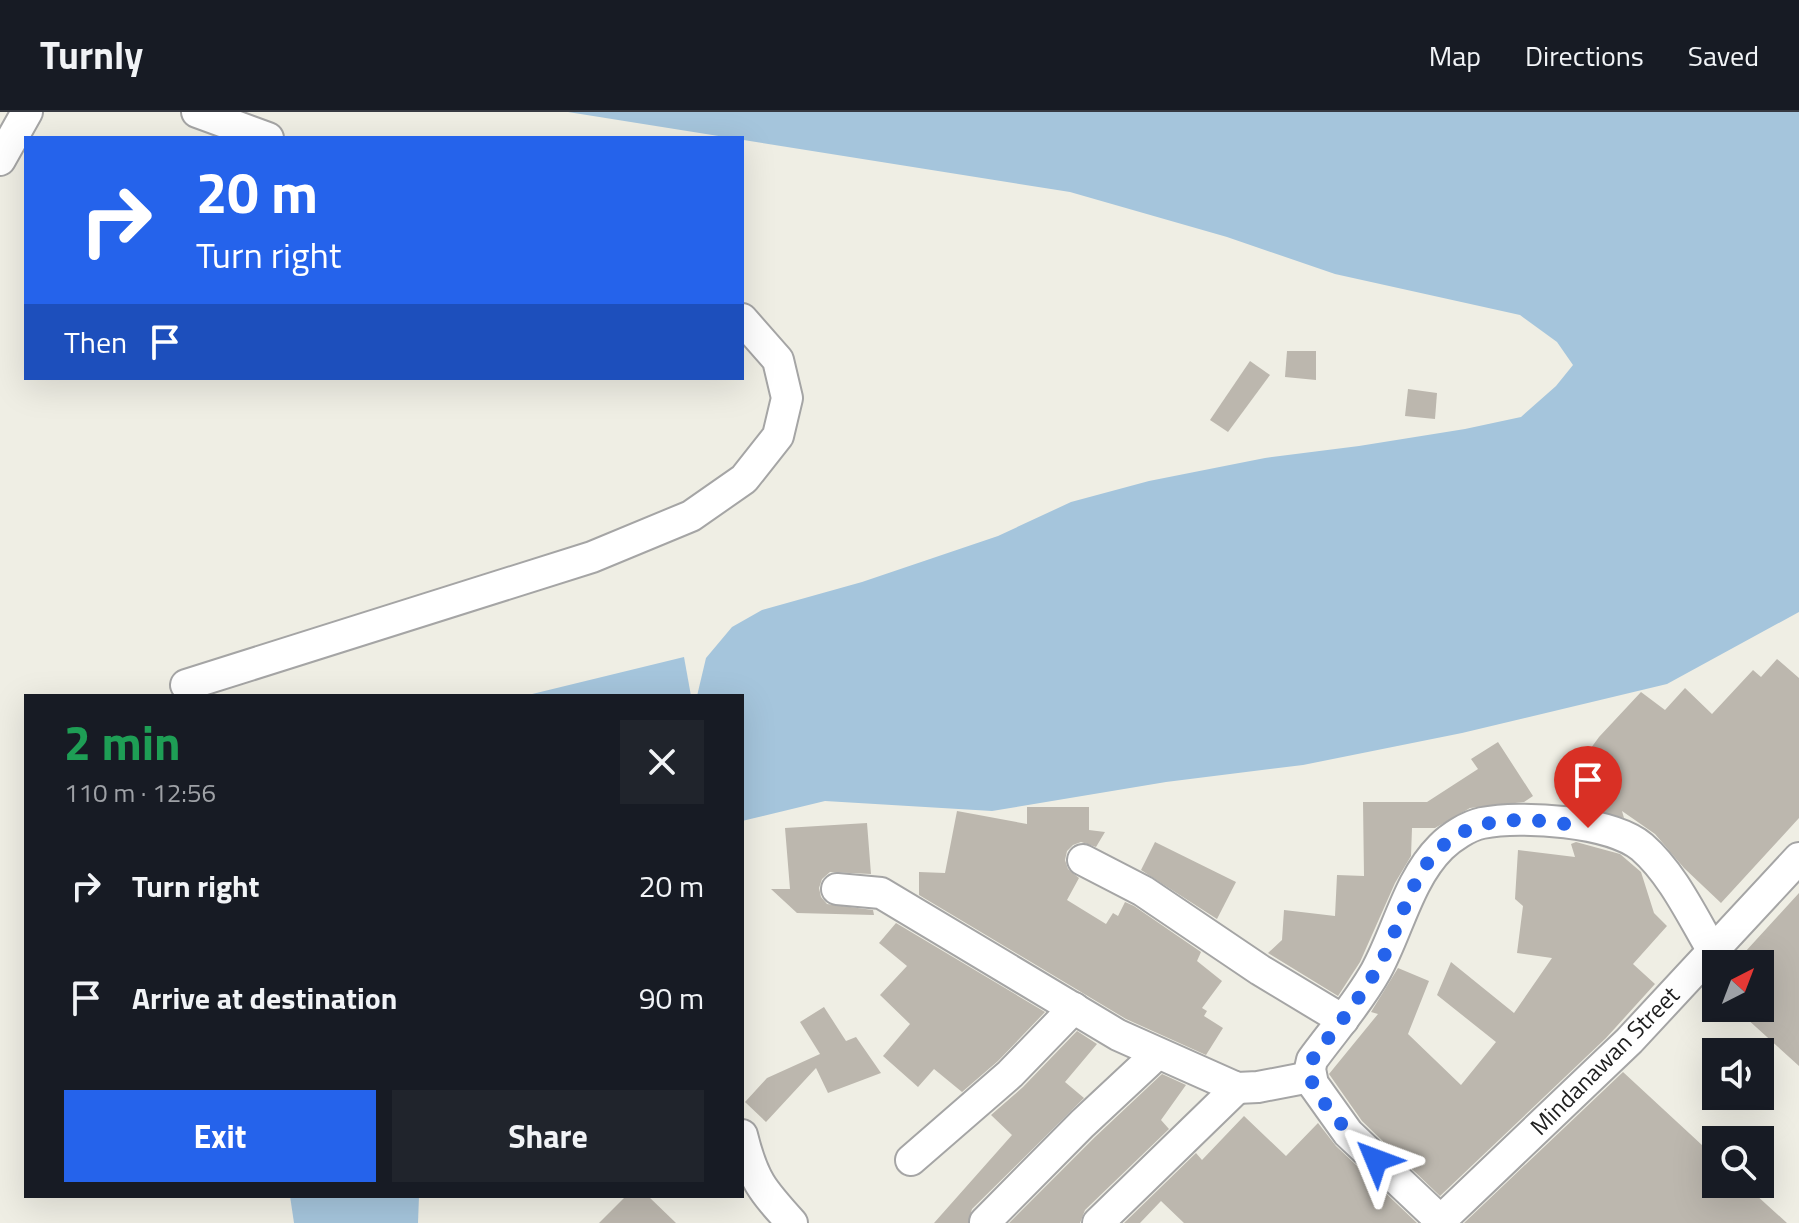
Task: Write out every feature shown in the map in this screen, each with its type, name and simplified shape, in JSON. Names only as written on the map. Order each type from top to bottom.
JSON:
[{"type":"street","points":[[0,160],[27,112]]},
{"type":"street","points":[[197,112],[263,136]]},
{"type":"street","points":[[186,685],[592,557],[691,516],[744,479],[778,436],[787,398],[778,360],[744,321]]},
{"type":"street","points":[[1440,1222],[1348,1133],[1310,1077],[1312,1060],[1375,971],[1425,865],[1442,846],[1479,823],[1502,820],[1560,822],[1617,833],[1645,849],[1670,881],[1712,950]]},
{"type":"street","name":"Mindanawan Street","points":[[1716,950],[1738,922],[1799,858]]},
{"type":"street","points":[[1083,860],[1143,891],[1260,970],[1343,1020]]},
{"type":"street","points":[[837,889],[881,893],[1118,1035],[1237,1088],[1310,1077]]},
{"type":"street","name":"Mindanawan Street","points":[[1440,1222],[1629,1041],[1702,965]]},
{"type":"street","points":[[911,1160],[1010,1074],[1074,1008]]},
{"type":"street","points":[[985,1222],[1157,1054]]},
{"type":"street","points":[[1098,1223],[1237,1088]]},
{"type":"street","points":[[744,1143],[750,1168],[763,1192],[792,1223]]},
{"type":"water","points":[[568,112],[1799,112],[1799,612],[1667,684],[1462,733],[1303,765],[1166,782],[992,811],[825,801],[744,821],[744,694],[697,694],[706,658],[732,627],[762,610],[862,582],[998,536],[1071,502],[1149,481],[1265,458],[1359,446],[1521,417],[1556,386],[1573,365],[1557,342],[1520,315],[1335,274],[1227,237],[1070,192],[744,140],[744,136],[719,136]]},
{"type":"water","points":[[684,657],[691,694],[532,694]]},
{"type":"water","points":[[290,1198],[419,1198],[418,1223],[294,1223]]},
{"type":"building","points":[[1287,351],[1316,351],[1316,380],[1285,377]]},
{"type":"building","points":[[1250,361],[1270,375],[1228,432],[1210,420]]},
{"type":"building","points":[[1408,389],[1437,393],[1435,419],[1405,416]]},
{"type":"building","points":[[1777,659],[1799,678],[1799,818],[1721,903],[1684,868],[1655,834],[1622,811],[1624,818],[1567,803],[1585,783],[1575,770],[1599,737],[1641,692],[1665,710],[1685,688],[1712,714],[1753,670],[1761,677]]},
{"type":"building","points":[[1498,742],[1533,796],[1524,802],[1470,808],[1435,828],[1412,828],[1411,856],[1395,883],[1360,962],[1338,996],[1268,953],[1282,940],[1284,910],[1335,916],[1337,875],[1364,876],[1363,802],[1427,802],[1478,769],[1471,759]]},
{"type":"building","points":[[1027,807],[1089,807],[1089,830],[1105,832],[1096,847],[1081,842],[1067,851],[1065,860],[1068,869],[1079,878],[1067,900],[1106,924],[1113,913],[1118,916],[1125,902],[1134,906],[1201,952],[1197,961],[1222,981],[1202,1008],[1207,1011],[1204,1016],[1223,1028],[1206,1055],[1126,1019],[919,895],[919,872],[945,873],[957,811],[1027,824]]},
{"type":"building","points":[[867,823],[871,874],[830,872],[822,879],[819,888],[827,904],[873,910],[874,915],[797,913],[771,889],[790,889],[785,828]]},
{"type":"building","points":[[1155,842],[1236,882],[1217,919],[1141,870]]},
{"type":"building","points":[[1576,842],[1620,854],[1641,872],[1654,913],[1667,926],[1633,964],[1655,984],[1606,1038],[1440,1196],[1362,1121],[1329,1074],[1378,1014],[1371,1012],[1398,968],[1429,981],[1408,1034],[1461,1085],[1496,1042],[1437,995],[1451,962],[1514,1013],[1552,958],[1517,953],[1523,906],[1515,899],[1518,850],[1575,857],[1571,844]]},
{"type":"building","points":[[1799,893],[1799,1066],[1774,1043],[1774,1038],[1768,1038],[1750,1022],[1774,1022],[1774,950],[1747,950]]},
{"type":"building","points":[[896,923],[1045,1012],[998,1061],[962,1092],[934,1069],[918,1087],[883,1056],[910,1024],[880,995],[907,966],[879,943]]},
{"type":"building","points":[[824,1007],[846,1041],[856,1037],[881,1073],[828,1093],[816,1068],[766,1122],[745,1102],[767,1078],[820,1054],[800,1022]]},
{"type":"building","points":[[1077,1031],[1097,1044],[1065,1082],[1084,1098],[972,1209],[968,1223],[934,1223],[1012,1135],[991,1115]]},
{"type":"building","points":[[1623,1072],[1702,1145],[1702,1198],[1759,1198],[1787,1223],[1464,1223]]},
{"type":"building","points":[[1162,1074],[1186,1085],[1161,1120],[1169,1129],[1085,1210],[1080,1223],[1009,1223],[1095,1137]]},
{"type":"building","points":[[1244,1116],[1286,1156],[1318,1123],[1336,1146],[1417,1223],[1184,1223],[1161,1201],[1140,1223],[1124,1223],[1196,1153],[1202,1160]]},
{"type":"building","points":[[624,1198],[650,1198],[676,1223],[599,1223]]},
{"type":"route","points":[[1376,1160],[1348,1133],[1313,1084],[1310,1069],[1312,1060],[1365,989],[1425,865],[1442,846],[1479,823],[1502,820],[1560,822],[1588,828]]}]
